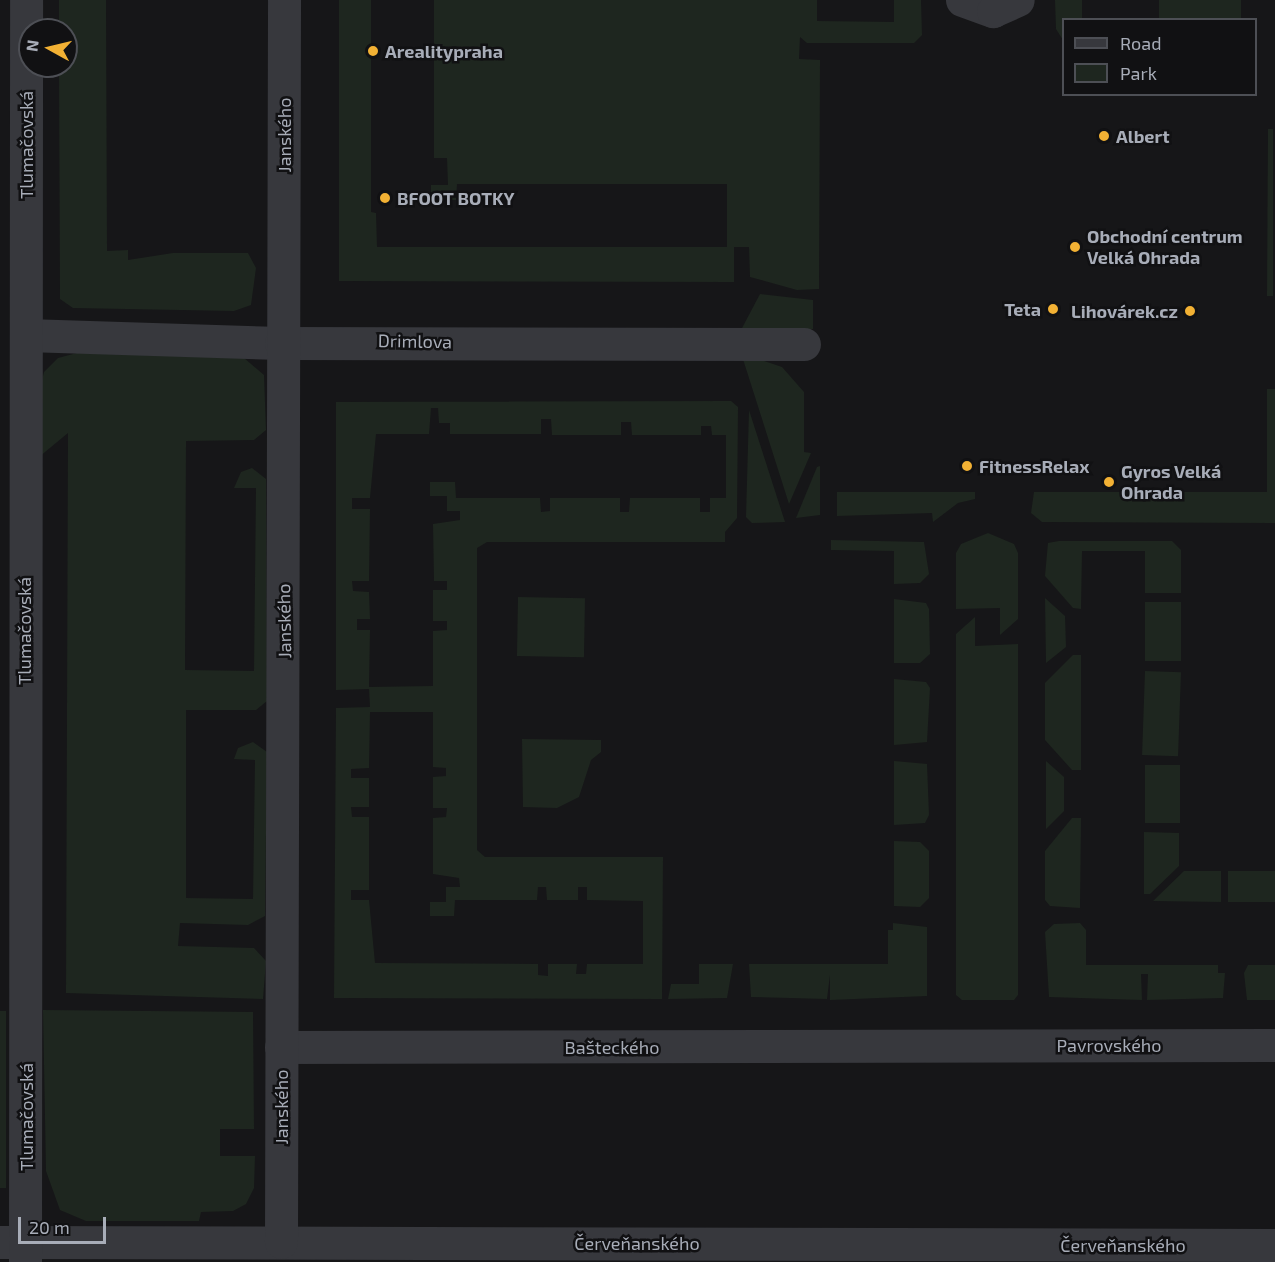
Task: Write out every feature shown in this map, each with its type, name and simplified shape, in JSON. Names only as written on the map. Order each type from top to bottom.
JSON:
[{"type":"street","name":"Tlumačovská","points":[[17,1249],[12,466],[26,335],[26,0]]},
{"type":"street","name":"Janského","points":[[281,1242],[281,343],[284,0]]},
{"type":"street","points":[[962,0],[993,11],[1018,0]]},
{"type":"street","name":"Drimlova","points":[[26,335],[281,343],[804,344]]},
{"type":"street","name":"Pavrovského","points":[[943,1047],[1275,1045]]},
{"type":"street","name":"Bašteckého","points":[[282,1047],[943,1047]]},
{"type":"street","name":"Červeňanského","points":[[17,1249],[281,1242],[1275,1245]]},
{"type":"green space","points":[[59,0],[106,0],[107,251],[128,250],[128,260],[173,253],[248,253],[256,268],[251,305],[234,311],[73,308],[60,299],[59,78],[78,78],[78,18],[59,18]]},
{"type":"green space","points":[[339,0],[371,0],[371,212],[376,213],[377,247],[727,247],[727,184],[457,184],[456,200],[431,200],[431,185],[448,185],[447,158],[434,158],[434,0],[817,0],[817,21],[894,22],[894,0],[921,0],[922,35],[914,43],[807,43],[800,37],[799,59],[820,60],[819,289],[797,290],[750,277],[749,247],[734,247],[734,282],[339,281]]},
{"type":"green space","points":[[1055,0],[1082,0],[1082,18],[1062,18],[1062,38],[1056,29]]},
{"type":"green space","points":[[1159,0],[1241,0],[1241,18],[1159,18]]},
{"type":"green space","points":[[1268,129],[1273,129],[1273,296],[1267,296]]},
{"type":"green space","points":[[760,294],[813,300],[813,329],[741,330]]},
{"type":"green space","points":[[77,353],[244,358],[264,375],[266,430],[254,440],[186,441],[185,670],[254,671],[256,488],[234,488],[241,472],[252,468],[266,479],[267,701],[256,710],[186,710],[186,898],[253,899],[255,760],[234,759],[238,748],[253,742],[267,752],[265,916],[248,925],[180,923],[178,946],[254,948],[266,961],[263,999],[66,993],[68,433],[39,457],[39,392],[44,372],[58,358]]},
{"type":"green space","points":[[741,353],[782,367],[804,392],[804,452],[811,453],[789,504]]},
{"type":"green space","points":[[1267,389],[1275,389],[1275,523],[1042,522],[1031,513],[1034,492],[1267,492]]},
{"type":"green space","points":[[731,401],[738,407],[737,518],[725,532],[725,542],[487,542],[477,548],[477,850],[485,857],[663,857],[662,999],[334,998],[336,708],[370,707],[369,689],[336,690],[336,402]],"holes":[[[431,408],[438,408],[439,423],[450,423],[450,434],[541,434],[541,419],[551,419],[552,435],[621,435],[621,422],[631,422],[632,435],[701,435],[701,426],[711,426],[712,435],[726,435],[726,498],[710,498],[710,512],[700,512],[700,498],[630,498],[629,512],[620,512],[620,498],[550,498],[550,511],[541,512],[540,498],[456,498],[455,482],[430,482],[430,496],[447,496],[447,511],[460,511],[460,520],[433,524],[434,581],[447,581],[447,590],[433,590],[433,621],[447,621],[447,630],[433,631],[433,686],[369,687],[370,630],[357,630],[357,619],[370,619],[369,592],[353,591],[352,581],[369,581],[370,509],[352,509],[352,498],[370,498],[376,434],[429,434]],[[370,712],[433,712],[433,767],[446,768],[446,776],[433,777],[433,808],[447,808],[446,817],[433,818],[433,874],[459,878],[460,887],[446,887],[446,902],[430,902],[430,916],[454,916],[455,900],[537,900],[538,887],[546,887],[547,900],[578,900],[578,887],[587,887],[587,900],[643,901],[643,964],[587,964],[586,974],[576,974],[577,964],[548,964],[548,976],[538,975],[538,964],[375,963],[369,900],[351,900],[351,890],[369,890],[369,817],[352,817],[351,807],[369,807],[369,778],[351,778],[351,769],[369,768]]]},
{"type":"green space","points":[[749,410],[785,522],[752,523],[746,517]]},
{"type":"green space","points":[[820,466],[820,515],[796,518],[817,467]]},
{"type":"green space","points":[[837,492],[975,492],[975,499],[958,503],[933,522],[932,513],[837,516]]},
{"type":"green space","points":[[988,533],[1014,544],[1018,553],[1018,619],[1000,635],[1000,608],[956,609],[956,553],[961,544]]},
{"type":"green space","points":[[831,540],[924,542],[929,574],[920,583],[894,584],[894,551],[831,550]]},
{"type":"green space","points":[[1059,541],[1172,541],[1181,550],[1181,593],[1145,593],[1145,551],[1082,551],[1081,609],[1073,608],[1045,576],[1048,543]]},
{"type":"green space","points":[[518,597],[585,598],[584,657],[517,656]]},
{"type":"green space","points":[[1045,598],[1065,616],[1066,647],[1046,663]]},
{"type":"green space","points":[[894,599],[926,603],[929,609],[930,654],[920,663],[894,663]]},
{"type":"green space","points":[[1145,602],[1181,602],[1181,661],[1145,661]]},
{"type":"green space","points":[[975,617],[975,646],[1018,644],[1018,995],[1014,1000],[962,1000],[956,995],[956,634]]},
{"type":"green space","points":[[1073,655],[1081,655],[1081,770],[1072,770],[1045,740],[1045,683]]},
{"type":"green space","points":[[1145,671],[1181,672],[1178,756],[1142,755]]},
{"type":"green space","points":[[894,679],[926,682],[930,688],[927,742],[894,745]]},
{"type":"green space","points":[[522,739],[601,740],[601,752],[591,760],[579,797],[557,808],[523,807]]},
{"type":"green space","points":[[894,761],[927,764],[929,815],[925,823],[894,825]]},
{"type":"green space","points":[[1046,761],[1064,777],[1064,811],[1046,829]]},
{"type":"green space","points":[[1145,765],[1180,765],[1180,823],[1145,823]]},
{"type":"green space","points":[[1072,818],[1081,818],[1080,908],[1050,906],[1045,900],[1045,851]]},
{"type":"green space","points":[[1144,832],[1179,833],[1179,866],[1150,894],[1144,894]]},
{"type":"green space","points":[[894,841],[920,842],[929,851],[929,898],[920,907],[894,906]]},
{"type":"green space","points":[[1184,871],[1221,871],[1221,902],[1153,901]]},
{"type":"green space","points":[[1228,871],[1275,871],[1275,902],[1228,902]]},
{"type":"green space","points":[[893,923],[927,927],[927,996],[830,1000],[830,975],[827,999],[751,997],[749,964],[888,964],[888,930],[893,930]]},
{"type":"green space","points":[[1080,923],[1086,930],[1086,965],[1218,965],[1218,973],[1225,973],[1223,998],[1147,1000],[1148,974],[1141,974],[1142,1000],[1049,997],[1045,932],[1054,924]]},
{"type":"green space","points":[[699,964],[733,964],[727,998],[668,999],[671,984],[699,984]]},
{"type":"green space","points":[[1248,965],[1275,965],[1275,1000],[1247,1000],[1244,973]]},
{"type":"green space","points":[[43,1010],[253,1012],[254,1129],[220,1129],[220,1156],[255,1156],[254,1188],[246,1204],[233,1211],[201,1212],[199,1221],[86,1221],[60,1210],[46,1171]]},
{"type":"green space","points":[[0,1011],[6,1011],[6,1188],[0,1188]]},
{"type":"place","name":"Arealitypraha","points":[[373,51]]},
{"type":"place","name":"Albert","points":[[1104,136]]},
{"type":"place","name":"BFOOT BOTKY","points":[[385,198]]},
{"type":"place","name":"Obchodní centrum Velká Ohrada","points":[[1075,247]]},
{"type":"place","name":"Teta","points":[[1053,309]]},
{"type":"place","name":"Lihovárek.cz","points":[[1190,311]]},
{"type":"place","name":"FitnessRelax","points":[[967,466]]},
{"type":"place","name":"Gyros Velká Ohrada","points":[[1109,482]]}]
